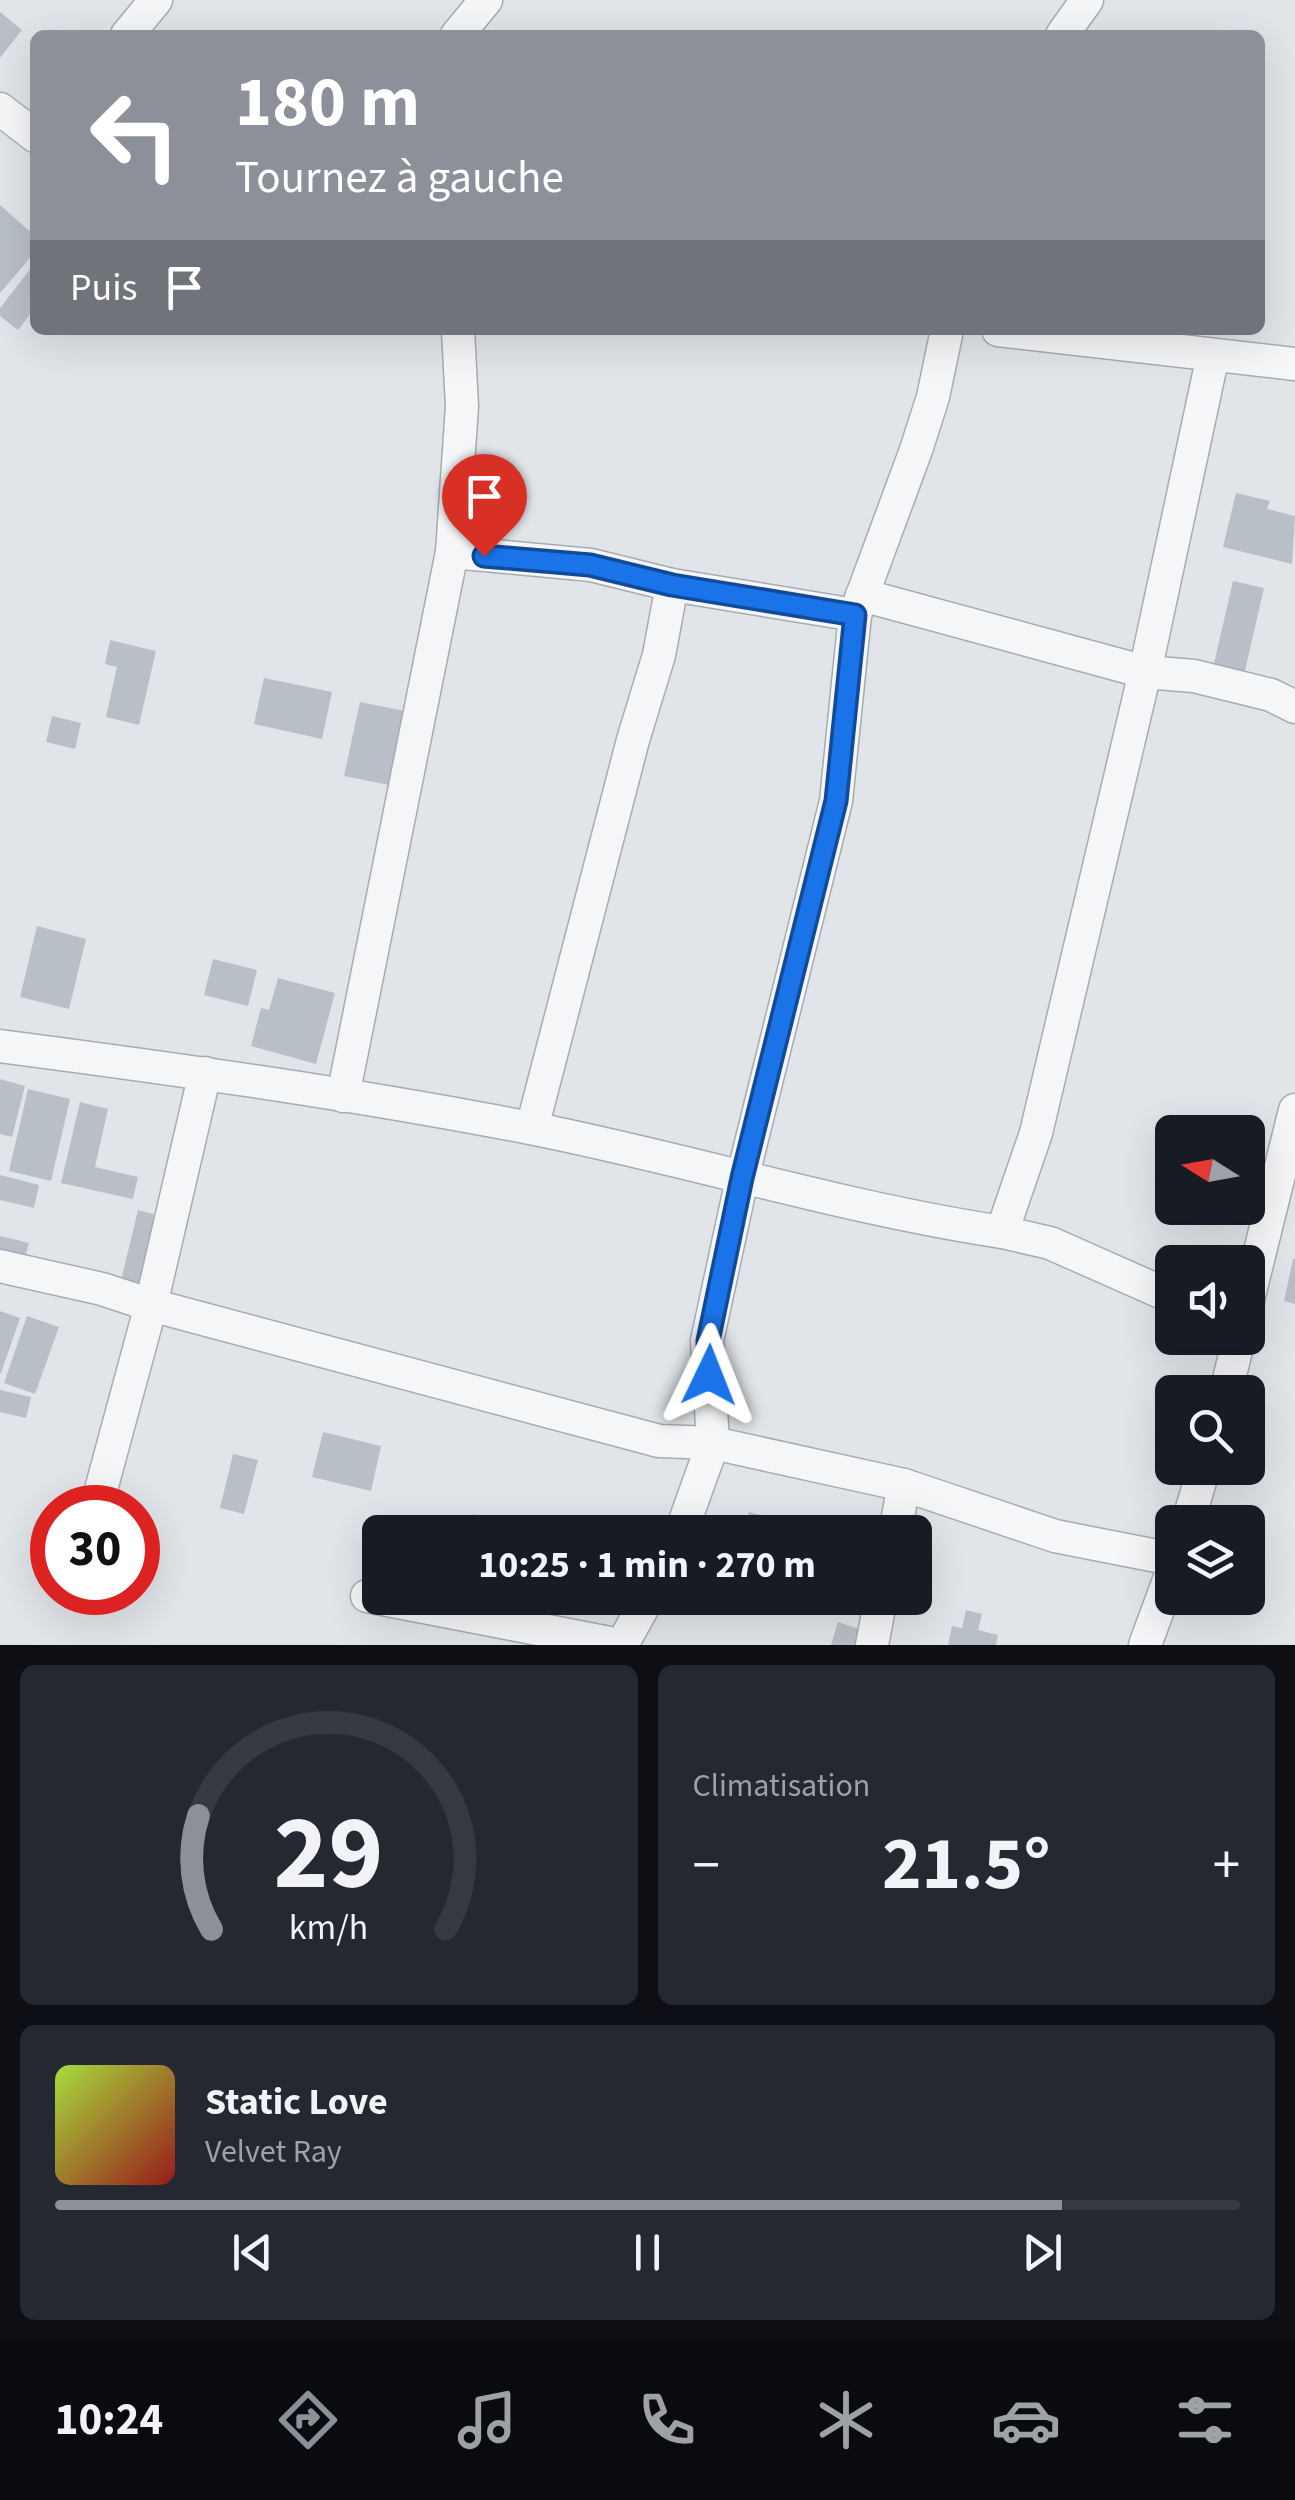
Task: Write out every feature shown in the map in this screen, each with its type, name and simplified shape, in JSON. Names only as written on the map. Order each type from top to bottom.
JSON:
[{"type":"street","points":[[131,30],[156,0]]},
{"type":"street","points":[[461,30],[486,0]]},
{"type":"street","points":[[1066,30],[1087,0]]},
{"type":"street","points":[[0,109],[30,132]]},
{"type":"street","points":[[342,1096],[452,552],[462,406],[458,335]]},
{"type":"street","points":[[687,1515],[713,1443],[708,1341],[742,1178],[836,801],[859,605],[916,450],[933,397],[946,335]]},
{"type":"street","points":[[1041,335],[1295,364]]},
{"type":"street","points":[[1002,1232],[1036,1133],[1144,672],[1213,355]]},
{"type":"street","points":[[452,552],[590,565],[672,585],[859,605],[1144,672],[1194,676],[1271,696],[1295,707]]},
{"type":"street","points":[[532,1128],[628,758],[659,655],[672,585]]},
{"type":"street","points":[[0,1046],[205,1072],[532,1128],[742,1178],[1050,1243],[1155,1289]]},
{"type":"street","points":[[102,1485],[151,1306],[205,1072]]},
{"type":"street","points":[[1262,1245],[1295,1110]]},
{"type":"street","points":[[0,1266],[102,1289],[151,1306],[659,1440],[713,1443],[904,1485],[1055,1536],[1155,1556]]},
{"type":"street","points":[[898,1515],[904,1485]]},
{"type":"street","points":[[465,1615],[621,1645],[638,1615]]},
{"type":"street","points":[[872,1645],[878,1615]]},
{"type":"street","points":[[1145,1645],[1156,1615]]},
{"type":"building","points":[[0,12],[22,30],[0,58]]},
{"type":"building","points":[[0,205],[30,232],[30,258],[0,293]]},
{"type":"building","points":[[30,269],[30,314],[18,330],[0,316],[0,308]]},
{"type":"building","points":[[1236,493],[1270,501],[1267,509],[1295,516],[1292,564],[1223,547]]},
{"type":"building","points":[[1233,581],[1264,588],[1244,675],[1213,668]]},
{"type":"building","points":[[110,640],[156,651],[139,725],[106,717],[117,667],[105,664]]},
{"type":"building","points":[[264,678],[332,692],[322,739],[254,724]]},
{"type":"building","points":[[360,702],[410,712],[394,786],[344,776]]},
{"type":"building","points":[[52,716],[81,723],[75,749],[46,742]]},
{"type":"building","points":[[37,926],[86,939],[69,1009],[20,997]]},
{"type":"building","points":[[213,959],[257,970],[248,1006],[204,995]]},
{"type":"building","points":[[278,978],[335,993],[316,1064],[251,1046],[261,1008],[269,1010]]},
{"type":"building","points":[[0,1079],[25,1086],[12,1137],[0,1134]]},
{"type":"building","points":[[28,1089],[70,1099],[51,1181],[9,1171]]},
{"type":"building","points":[[80,1102],[108,1109],[95,1167],[138,1177],[133,1199],[61,1183]]},
{"type":"building","points":[[0,1175],[39,1185],[34,1208],[0,1200]]},
{"type":"building","points":[[138,1210],[165,1217],[145,1295],[119,1289]]},
{"type":"building","points":[[0,1236],[29,1243],[23,1265],[0,1259]]},
{"type":"building","points":[[1295,1259],[1295,1304],[1284,1301]]},
{"type":"building","points":[[0,1311],[20,1318],[1,1373],[0,1373]]},
{"type":"building","points":[[27,1316],[59,1327],[35,1394],[4,1383]]},
{"type":"building","points":[[0,1390],[31,1397],[26,1418],[0,1412]]},
{"type":"building","points":[[323,1432],[381,1446],[371,1491],[312,1477]]},
{"type":"building","points":[[233,1454],[258,1460],[244,1514],[220,1508]]},
{"type":"building","points":[[966,1610],[982,1614],[978,1630],[998,1635],[996,1645],[948,1645],[952,1626],[962,1628]]},
{"type":"building","points":[[838,1622],[862,1630],[858,1645],[831,1645]]},
{"type":"route","points":[[484,556],[590,565],[672,585],[855,615],[836,801],[742,1178],[708,1341],[709,1375]]}]
